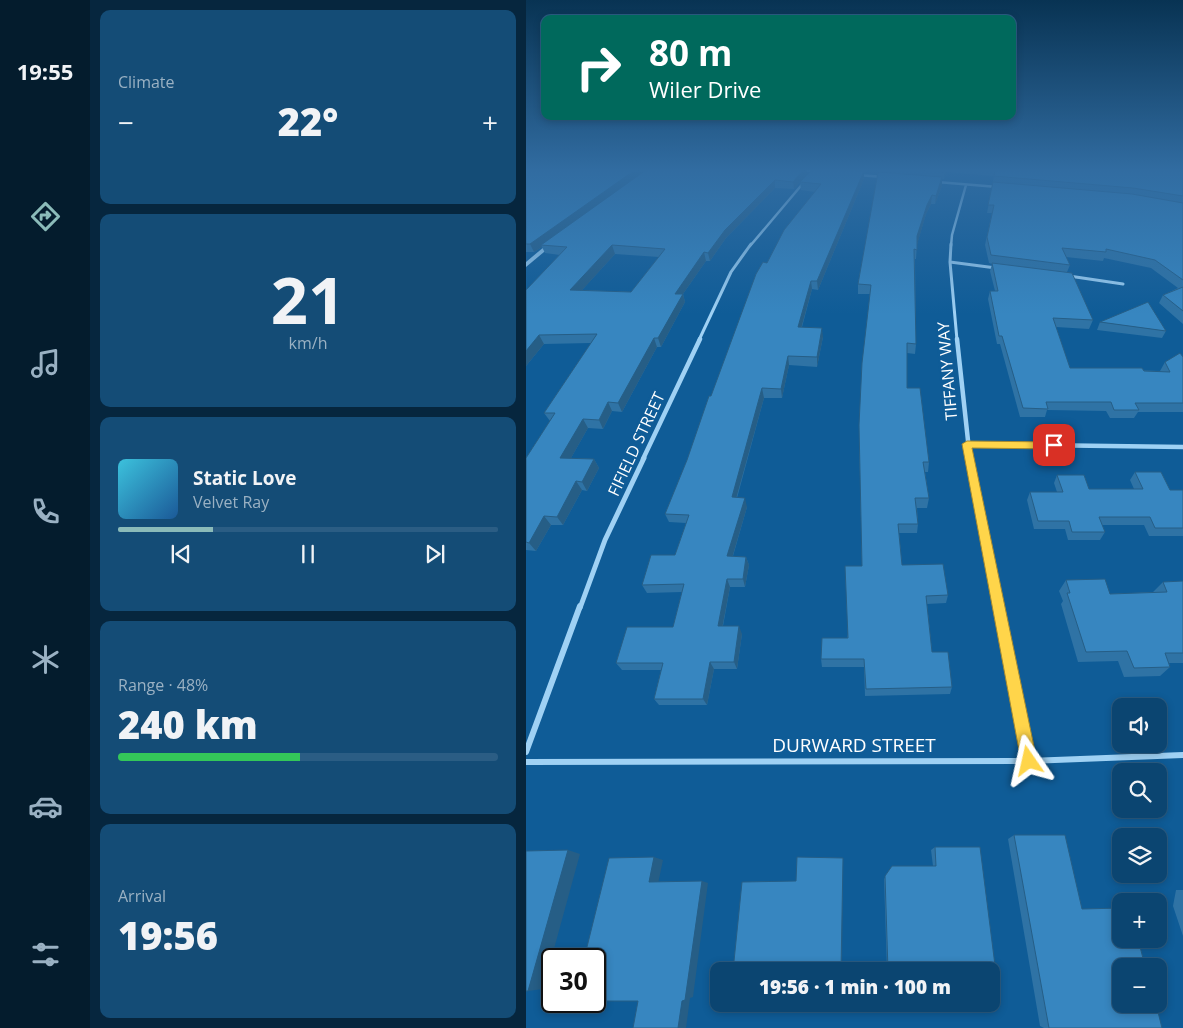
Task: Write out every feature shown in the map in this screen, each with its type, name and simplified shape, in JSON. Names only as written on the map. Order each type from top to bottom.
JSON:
[{"type":"street","name":"FIFIELD STREET","points":[[526,752],[605,540],[731,272],[752,242],[773,218]]},
{"type":"street","name":"TIFFANY WAY","points":[[957,218],[952,235],[950,262],[967,444],[1029,761]]},
{"type":"street","points":[[526,265],[557,239]]},
{"type":"street","points":[[950,262],[1000,268]]},
{"type":"street","points":[[1064,276],[1123,284]]},
{"type":"street","points":[[967,444],[1183,447]]},
{"type":"street","name":"DURWARD STREET","points":[[526,762],[1029,761],[1183,756]]},
{"type":"building","points":[[526,218],[567,218],[530,244],[526,244]]},
{"type":"building","points":[[579,218],[737,218],[725,230],[708,253],[704,252],[675,294],[683,294],[658,338],[654,338],[618,403],[608,402],[599,420],[583,419],[560,458],[594,459],[582,482],[576,481],[557,517],[544,516],[529,543],[526,542],[526,458],[555,413],[544,413],[597,334],[539,335],[526,351],[526,290],[567,247],[541,245]],"holes":[[[612,245],[665,249],[631,292],[570,290]]]},
{"type":"building","points":[[794,218],[844,218],[817,281],[811,281],[798,327],[822,328],[817,357],[788,356],[781,389],[762,388],[732,497],[745,498],[727,556],[746,557],[743,579],[727,579],[718,626],[739,626],[734,662],[710,662],[703,699],[654,699],[663,663],[616,663],[627,627],[673,627],[684,584],[642,585],[651,555],[675,555],[689,515],[665,514],[756,274],[763,262],[767,263],[784,230]]},
{"type":"building","points":[[870,218],[923,218],[917,236],[917,250],[914,249],[916,344],[907,343],[907,388],[920,388],[929,462],[923,462],[929,498],[915,498],[918,524],[898,524],[902,565],[943,564],[948,595],[926,596],[932,652],[948,652],[952,687],[866,689],[864,659],[821,659],[822,638],[848,638],[845,566],[862,566],[859,425],[862,363],[871,285],[858,284]]},
{"type":"building","points":[[991,218],[1183,218],[1183,280],[1155,260],[1106,249],[1106,252],[1062,248],[1070,265],[991,255],[987,237]]},
{"type":"building","points":[[992,263],[1072,273],[1093,320],[1053,318],[1070,368],[1142,368],[1144,371],[1170,372],[1165,362],[1180,353],[1183,357],[1183,403],[1135,403],[1139,410],[1114,410],[1111,402],[1046,402],[1048,409],[1023,408],[1002,336],[999,336],[990,291],[998,291]]},
{"type":"building","points":[[1183,287],[1183,311],[1163,295]]},
{"type":"building","points":[[1148,302],[1166,331],[1100,322]]},
{"type":"building","points":[[1135,472],[1161,472],[1170,490],[1183,490],[1183,528],[1155,528],[1150,517],[1099,517],[1105,532],[1072,532],[1069,521],[1038,521],[1030,492],[1063,492],[1057,475],[1084,475],[1089,489],[1143,489]]},
{"type":"building","points":[[1105,579],[1110,594],[1167,592],[1163,582],[1183,581],[1183,653],[1165,653],[1170,667],[1134,668],[1127,651],[1086,652],[1067,593],[1070,593],[1066,580]]},
{"type":"building","points":[[1014,835],[1065,835],[1082,909],[1112,908],[1112,948],[1140,948],[1143,958],[1112,958],[1112,1013],[1158,1013],[1162,1028],[1049,1028]]},
{"type":"building","points":[[935,847],[980,847],[995,962],[888,962],[885,876],[892,866],[936,866]]},
{"type":"building","points":[[568,850],[528,991],[526,991],[526,851]]},
{"type":"building","points":[[654,857],[649,882],[702,881],[685,1000],[682,1001],[678,1028],[633,1028],[638,1001],[606,1001],[606,948],[587,948],[609,858]]},
{"type":"building","points":[[797,857],[843,858],[841,962],[734,962],[742,882],[796,881]]},
{"type":"route","points":[[1029,761],[967,444],[1054,445]]}]
